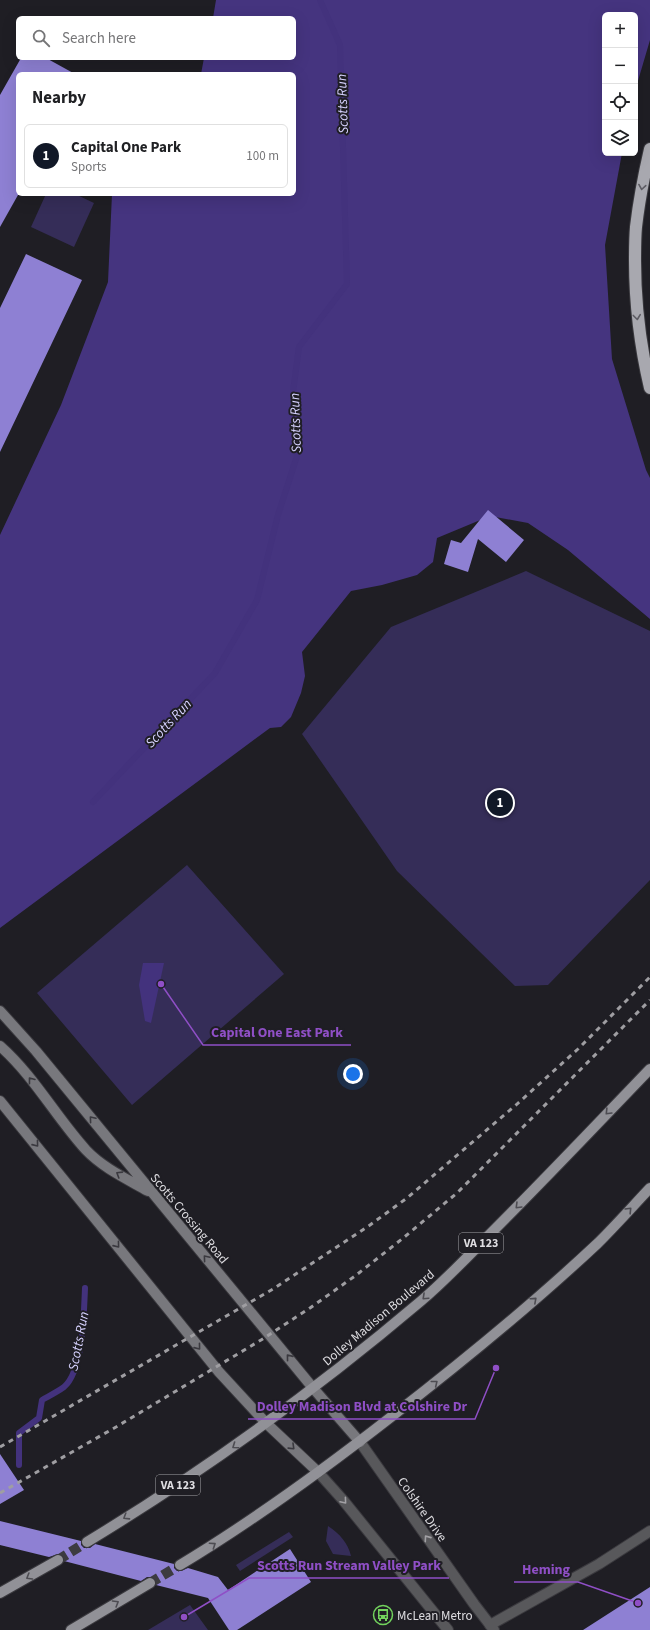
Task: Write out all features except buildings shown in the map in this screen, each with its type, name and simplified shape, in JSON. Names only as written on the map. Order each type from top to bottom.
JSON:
[{"type":"highway","points":[[650,149],[642,184],[636,228],[635,273],[636,308],[641,346],[650,388]]},
{"type":"main road","name":"Scotts Crossing Road","points":[[0,1011],[45,1062],[313,1388],[360,1442]]},
{"type":"main road","points":[[0,1046],[16,1061],[86,1150],[107,1167],[153,1194]]},
{"type":"main road","name":"Dolley Madison Boulevard","points":[[86,1542],[200,1471],[313,1388],[422,1300],[544,1180],[650,1069]]},
{"type":"main road","points":[[0,1101],[219,1372],[266,1423],[318,1472]]},
{"type":"main road","points":[[180,1565],[267,1508],[360,1442],[513,1319],[598,1242],[650,1188]]},
{"type":"main road","points":[[0,1593],[58,1560]]},
{"type":"main road","points":[[71,1630],[150,1583]]},
{"type":"street","name":"Colshire Drive","points":[[360,1442],[492,1627]]},
{"type":"street","points":[[318,1472],[343,1500],[448,1630]]},
{"type":"street","points":[[492,1627],[599,1564],[650,1531]]},
{"type":"shaded area","points":[[216,0],[650,0],[650,40],[638,81],[638,12],[602,12],[602,156],[621,156],[605,245],[612,359],[646,470],[650,478],[650,619],[568,550],[528,523],[490,516],[437,538],[433,562],[417,575],[382,585],[351,591],[302,652],[305,676],[301,693],[291,717],[281,727],[270,728],[0,928],[0,535],[61,405],[108,282],[112,196],[296,196],[296,72],[201,72],[204,60],[296,60],[296,16],[213,16]]},
{"type":"shaded area","points":[[45,196],[79,196],[94,203],[74,247],[31,227]]},
{"type":"shaded area","points":[[526,571],[650,631],[650,880],[548,985],[515,986],[397,871],[302,734],[391,627]]},
{"type":"shaded area","points":[[187,865],[284,974],[132,1105],[37,993]]},
{"type":"shaded area","points":[[143,963],[164,963],[151,1023],[145,1021],[139,985]]},
{"type":"shaded area","points":[[328,1526],[343,1539],[351,1556],[333,1554],[326,1541]]},
{"type":"shaded area","points":[[289,1532],[293,1537],[240,1571],[236,1565]]},
{"type":"shaded area","points":[[190,1605],[208,1630],[148,1630]]},
{"type":"waterway","name":"Scotts Run","points":[[93,802],[215,673],[257,600],[278,515],[297,456],[293,392],[299,347],[347,284],[340,45],[320,0]]},
{"type":"waterway","name":"Scotts Run","points":[[19,1465],[19,1433],[39,1418],[42,1400],[64,1387],[75,1368],[81,1340],[85,1288]]},
{"type":"tunnel","points":[[58,1560],[87,1542]]},
{"type":"tunnel","points":[[150,1583],[180,1565]]},
{"type":"railway","points":[[0,1447],[273,1289],[370,1225],[407,1198],[516,1105],[578,1049],[650,977]]},
{"type":"railway","points":[[0,1493],[116,1427],[261,1340],[355,1276],[457,1193],[650,1000]]},
{"type":"place","name":"Capital One Park","points":[[500,803]]},
{"type":"place","name":"Capital One East Park","points":[[161,984]]},
{"type":"place","name":"Dolley Madison Blvd at Colshire Dr","points":[[496,1368]]},
{"type":"place","name":"Heming","points":[[638,1603]]},
{"type":"place","name":"McLean Metro","points":[[383,1615]]},
{"type":"place","name":"Scotts Run Stream Valley Park","points":[[184,1617]]}]
